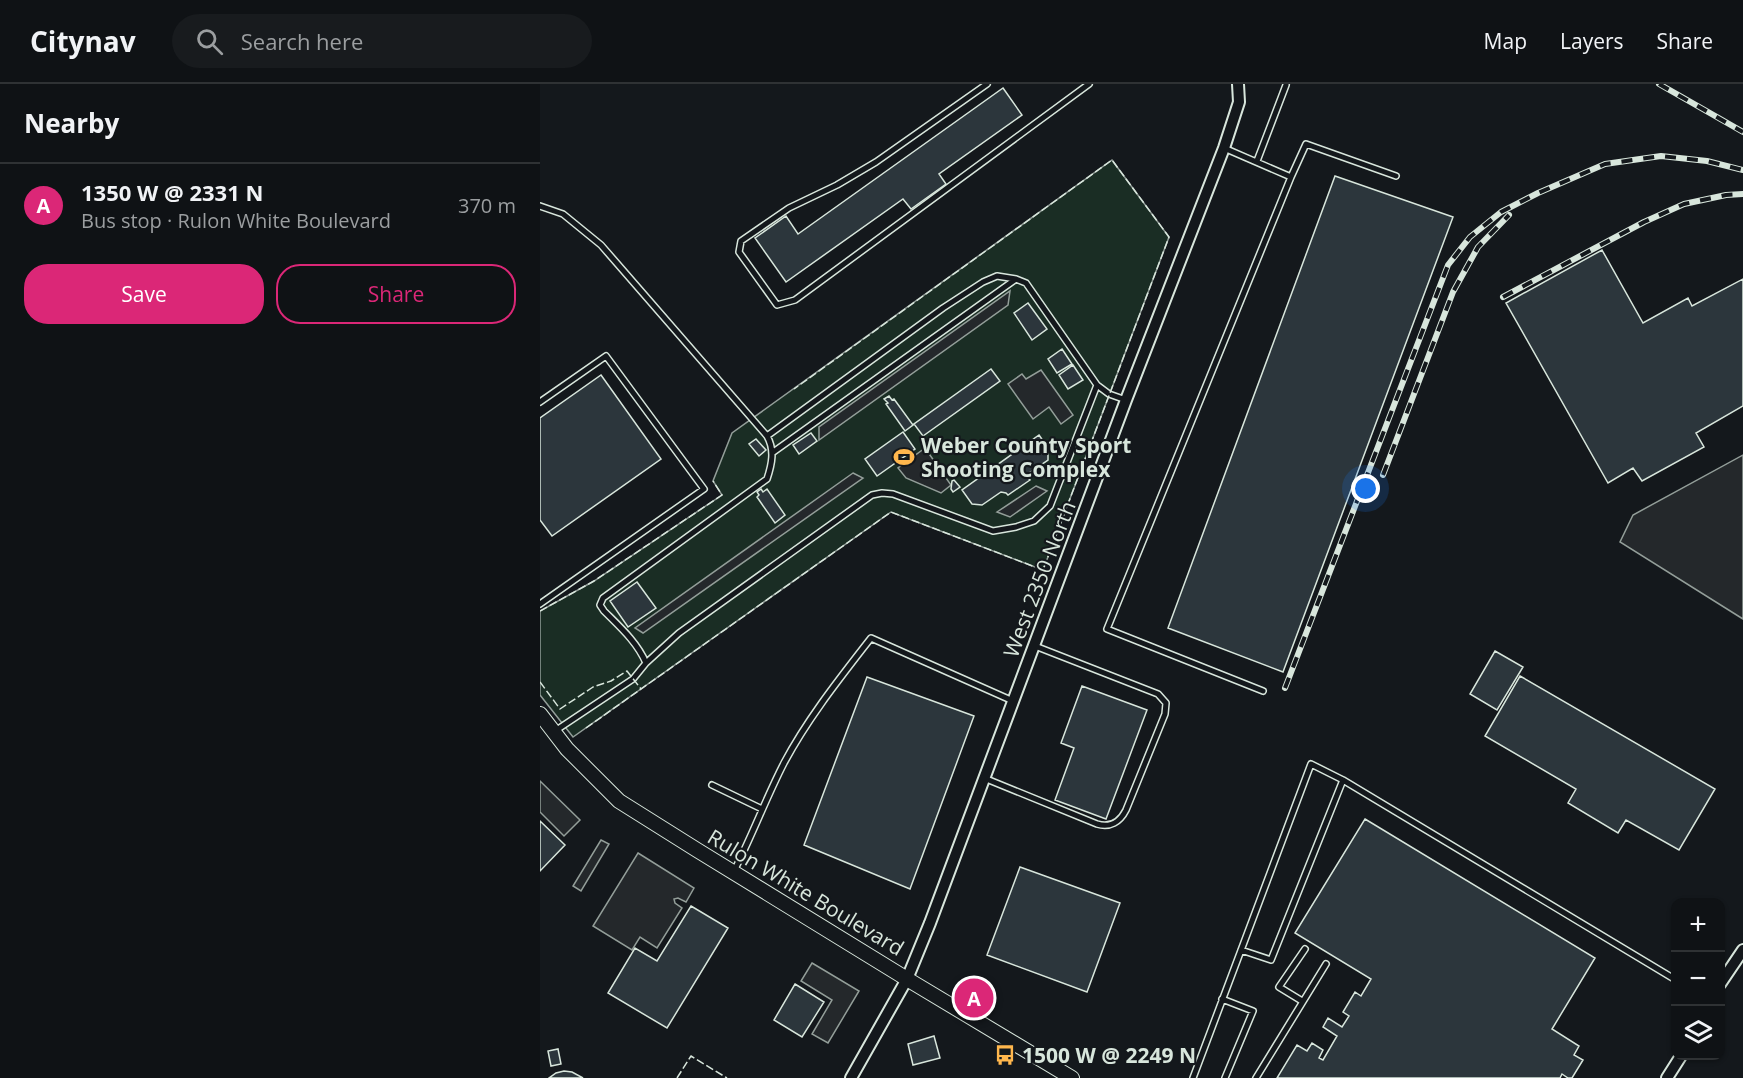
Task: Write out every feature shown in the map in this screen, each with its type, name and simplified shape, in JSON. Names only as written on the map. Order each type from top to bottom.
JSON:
[{"type":"street","name":"West 2350 North","points":[[851,1078],[908,979],[1126,400],[1224,148],[1239,102],[1238,84]]},
{"type":"street","name":"Rulon White Boulevard","points":[[540,714],[567,749],[619,801],[1072,1078]]},
{"type":"street","points":[[1725,977],[1743,950]]},
{"type":"street","points":[[1667,1078],[1678,1060]]},
{"type":"lane","points":[[987,84],[876,162],[837,185],[789,208],[741,241],[739,252],[777,305],[795,300],[1086,85]]},
{"type":"lane","points":[[1257,162],[1286,85]]},
{"type":"lane","points":[[1263,691],[1107,629],[1306,144],[1396,176]]},
{"type":"lane","points":[[1224,148],[1291,177]]},
{"type":"lane","points":[[540,206],[563,214],[601,245],[767,436],[771,444],[772,465],[767,479],[603,598],[600,605],[641,650],[646,663]]},
{"type":"lane","points":[[767,436],[944,308],[983,282],[997,276],[1016,279],[1026,284],[1098,385],[1109,394],[1126,400]]},
{"type":"lane","points":[[772,453],[1016,279]]},
{"type":"lane","points":[[540,402],[606,356],[704,489],[540,604]]},
{"type":"lane","points":[[554,732],[633,679],[646,663],[679,633],[872,495],[893,494],[993,531],[1034,521],[1050,506],[1098,385]]},
{"type":"lane","points":[[733,872],[785,761],[824,699],[871,638],[1013,702]]},
{"type":"lane","points":[[984,778],[1097,824],[1110,826],[1119,820],[1126,810],[1165,714],[1166,703],[1158,694],[1035,646]]},
{"type":"lane","points":[[1192,1078],[1311,764],[1343,780],[1671,977]]},
{"type":"lane","points":[[1241,950],[1271,960],[1343,780]]},
{"type":"lane","points":[[712,785],[762,809]]},
{"type":"lane","points":[[1302,1000],[1278,987],[1305,949]]},
{"type":"lane","points":[[1256,1078],[1326,964]]},
{"type":"lane","points":[[1222,999],[1253,1011],[1225,1078]]},
{"type":"green space","name":"Weber County Sport Shooting Complex","points":[[1112,160],[1169,237],[1043,570],[891,512],[573,737],[540,695],[540,611],[594,581],[722,495],[713,481],[732,433]]},
{"type":"shaded area","points":[[1010,291],[1008,305],[819,440],[819,427]]},
{"type":"shaded area","points":[[1041,370],[1073,415],[1061,424],[1049,407],[1033,419],[1008,384],[1022,374],[1026,379]]},
{"type":"shaded area","points":[[925,448],[951,485],[941,493],[906,478],[898,468]]},
{"type":"shaded area","points":[[1743,455],[1743,619],[1620,542],[1633,515]]},
{"type":"shaded area","points":[[853,473],[863,478],[643,633],[635,628]]},
{"type":"shaded area","points":[[1036,486],[1047,491],[1010,517],[997,512]]},
{"type":"shaded area","points":[[540,781],[580,820],[564,836],[540,812]]},
{"type":"shaded area","points":[[601,840],[609,844],[581,891],[573,886]]},
{"type":"shaded area","points":[[638,853],[694,888],[686,902],[678,898],[674,899],[675,903],[682,908],[657,948],[640,937],[632,950],[593,926]]},
{"type":"shaded area","points":[[812,963],[859,991],[828,1043],[812,1034],[832,1000],[801,981]]},
{"type":"building","points":[[1003,88],[1022,115],[939,174],[946,184],[911,209],[903,199],[786,282],[755,238],[786,216],[798,234]]},
{"type":"building","points":[[1335,176],[1453,217],[1283,672],[1168,628]]},
{"type":"building","points":[[1602,250],[1643,323],[1688,298],[1692,306],[1743,279],[1743,406],[1696,433],[1704,447],[1642,481],[1633,468],[1608,483],[1506,303]]},
{"type":"building","points":[[1028,303],[1047,329],[1032,340],[1014,313]]},
{"type":"building","points":[[1062,349],[1072,364],[1057,373],[1048,359]]},
{"type":"building","points":[[1073,365],[1083,380],[1068,389],[1059,375]]},
{"type":"building","points":[[991,369],[1000,381],[923,436],[914,424]]},
{"type":"building","points":[[601,375],[661,459],[552,536],[540,520],[540,418]]},
{"type":"building","points":[[889,396],[892,400],[894,399],[913,425],[905,431],[886,404],[888,403],[884,399]]},
{"type":"building","points":[[903,432],[915,449],[877,476],[865,459]]},
{"type":"building","points":[[811,433],[817,441],[799,454],[793,445]]},
{"type":"building","name":"Weber County Sport Shooting Complex","points":[[1039,435],[1048,448],[1048,460],[1029,473],[1027,477],[1030,480],[1008,495],[1001,492],[982,505],[972,504],[962,490]]},
{"type":"building","points":[[756,439],[766,450],[759,456],[749,444]]},
{"type":"building","points":[[954,480],[960,487],[953,492],[951,489]]},
{"type":"building","points":[[761,489],[763,492],[767,489],[785,515],[775,523],[757,497],[759,495],[757,492]]},
{"type":"building","points":[[637,582],[656,608],[628,627],[610,601]]},
{"type":"building","points":[[1495,651],[1523,667],[1497,710],[1470,694]]},
{"type":"building","points":[[1520,676],[1715,789],[1679,850],[1626,820],[1618,833],[1568,803],[1576,789],[1485,736]]},
{"type":"building","points":[[867,677],[974,716],[910,889],[804,845]]},
{"type":"building","points":[[1082,686],[1147,710],[1106,819],[1055,800],[1074,748],[1061,743]]},
{"type":"building","points":[[1365,819],[1595,958],[1552,1029],[1579,1046],[1574,1055],[1583,1060],[1572,1078],[1562,1074],[1560,1078],[1277,1078],[1297,1045],[1307,1051],[1312,1043],[1323,1050],[1319,1058],[1323,1060],[1337,1036],[1323,1027],[1328,1018],[1342,1027],[1349,1016],[1343,1012],[1355,992],[1361,996],[1371,979],[1295,933]]},
{"type":"building","points":[[540,821],[565,845],[540,871]]},
{"type":"building","points":[[1020,867],[1120,903],[1087,992],[987,955]]},
{"type":"building","points":[[691,906],[728,928],[667,1028],[608,993],[635,948],[657,961]]},
{"type":"building","points":[[795,984],[824,1002],[802,1037],[774,1020]]},
{"type":"building","points":[[934,1036],[940,1058],[913,1065],[908,1044]]},
{"type":"building","points":[[558,1049],[561,1064],[551,1066],[548,1051]]},
{"type":"building","points":[[564,1071],[572,1072],[583,1078],[549,1078]]},
{"type":"railway","points":[[1659,84],[1743,132]]},
{"type":"railway","points":[[1285,688],[1448,265],[1470,237],[1501,212],[1605,164],[1661,156],[1707,161],[1743,170]]},
{"type":"railway","points":[[1503,297],[1644,222],[1684,204],[1726,195],[1743,194]]},
{"type":"railway","points":[[1383,475],[1453,292],[1478,247],[1509,215]]},
{"type":"fence","points":[[586,728],[891,512],[1043,570],[1169,237],[1112,160],[794,389]]},
{"type":"fence","points":[[540,611],[594,581],[722,495],[713,481]]},
{"type":"fence","points":[[540,682],[560,709],[593,687],[611,681],[627,671],[641,689]]},
{"type":"fence","points":[[677,1078],[691,1056],[727,1078]]},
{"type":"place","name":"Weber County Sport Shooting Complex","points":[[904,457]]},
{"type":"place","name":"1350 W @ 2331 N","points":[[974,998]]},
{"type":"place","name":"1500 W @ 2249 N","points":[[1005,1055]]}]
